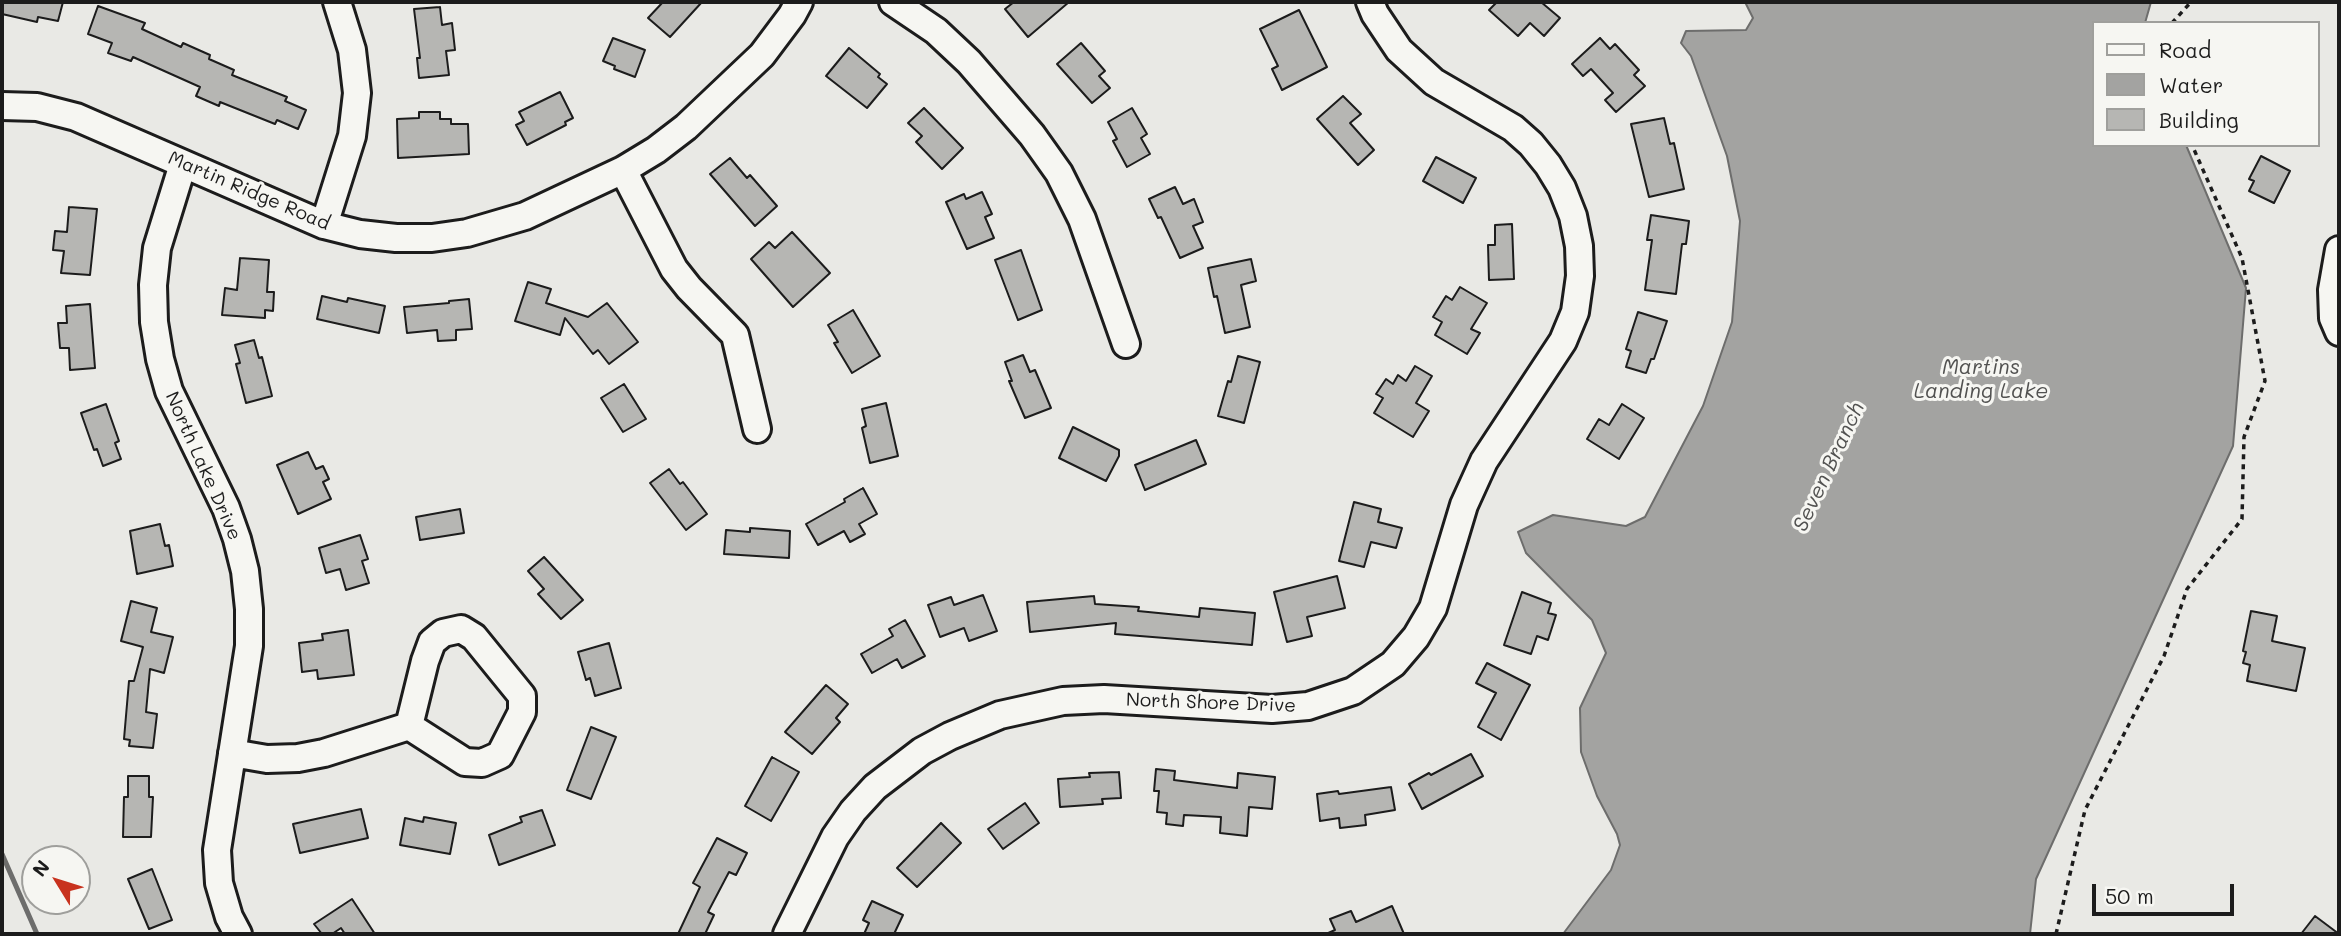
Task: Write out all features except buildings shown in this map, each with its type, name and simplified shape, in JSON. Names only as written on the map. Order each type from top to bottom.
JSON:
[{"type":"street","points":[[324,225],[352,136],[357,93],[352,50],[337,2]]},
{"type":"street","name":"Martin Ridge Road","points":[[2,106],[37,107],[76,117],[324,225],[360,234],[432,238],[467,233],[525,216],[623,170],[656,150],[686,127],[752,64],[792,15],[799,2]]},
{"type":"street","points":[[892,2],[936,31],[969,62],[1032,135],[1059,173],[1082,219],[1126,344]]},
{"type":"street","name":"North Shore Drive","points":[[787,934],[835,837],[853,811],[875,787],[912,758],[950,736],[1000,715],[1063,701],[1104,699],[1272,709],[1308,706],[1353,691],[1392,664],[1416,637],[1433,608],[1464,505],[1484,461],[1563,341],[1574,312],[1580,276],[1579,246],[1573,216],[1562,188],[1531,144],[1513,128],[1434,82],[1399,50],[1370,2]]},
{"type":"street","name":"North Lake Drive","points":[[183,164],[157,248],[153,285],[154,323],[169,391],[226,508],[245,571],[249,646],[217,850],[219,883],[229,917],[238,934]]},
{"type":"street","points":[[623,170],[674,269],[735,335],[757,429]]},
{"type":"street","points":[[2339,250],[2332,290],[2333,318],[2339,332]]},
{"type":"street","points":[[461,629],[474,638],[522,696],[522,712],[500,755],[482,763],[465,762],[409,726],[425,661],[432,642],[443,633],[461,629]]},
{"type":"street","points":[[232,753],[267,759],[298,758],[324,753],[409,726]]},
{"type":"path","points":[[2174,21],[2191,2]]},
{"type":"path","points":[[2056,934],[2085,810],[2164,656],[2187,589],[2242,519],[2245,437],[2265,381],[2242,258],[2193,147]]},
{"type":"water","name":"Martins Landing Lake","points":[[1745,2],[2151,2],[2146,21],[2092,21],[2092,147],[2187,147],[2246,288],[2233,446],[2036,879],[2030,934],[1563,934],[1611,870],[1620,845],[1597,796],[1581,752],[1580,708],[1606,653],[1592,620],[1526,553],[1518,532],[1553,515],[1626,526],[1645,517],[1703,406],[1732,322],[1740,221],[1727,156],[1691,56],[1681,43],[1686,31],[1746,30],[1753,18]]},
{"type":"waterway","points":[[2,854],[37,934]]},
{"type":"water label","name":"Seven Branch","points":[[1829,467]]}]
